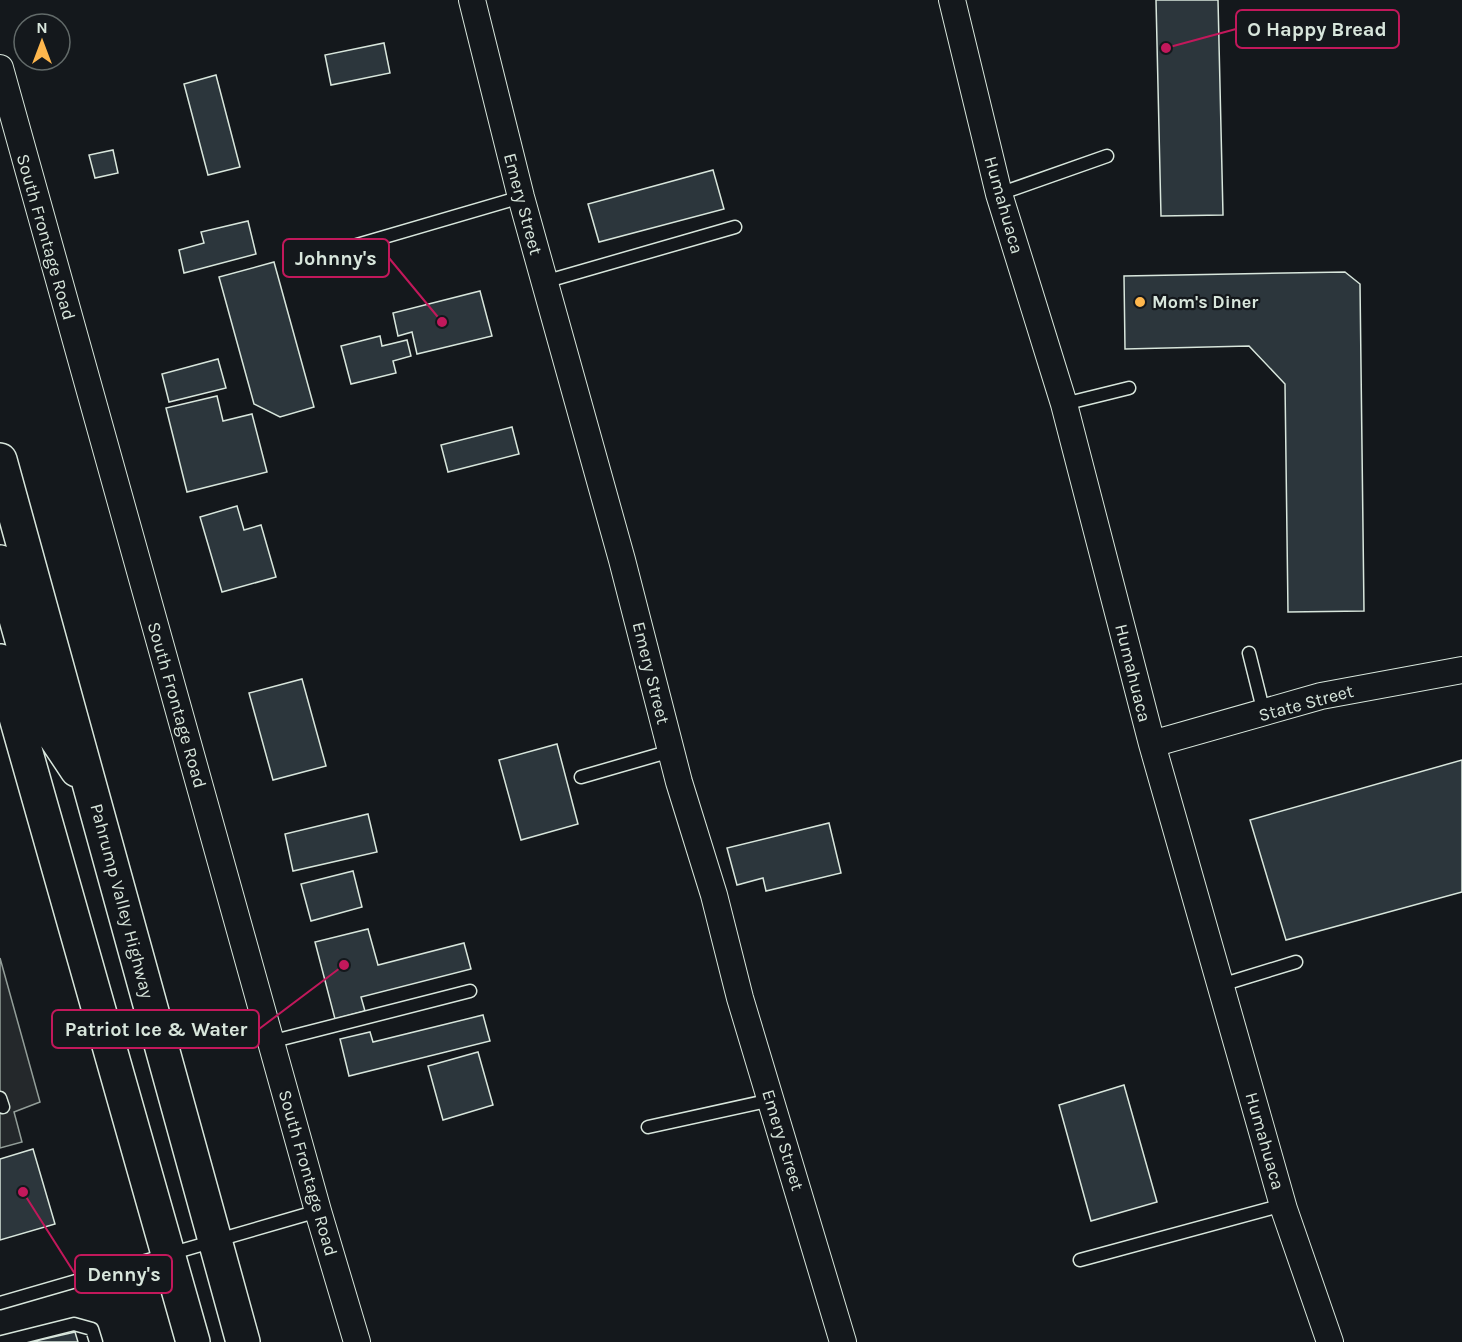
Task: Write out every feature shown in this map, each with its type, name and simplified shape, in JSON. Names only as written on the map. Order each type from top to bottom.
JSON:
[{"type":"highway","name":"Pahrump Valley Highway","points":[[0,459],[91,785],[160,1045],[217,1239],[243,1342]]},
{"type":"highway","points":[[0,562],[45,722],[69,760],[91,785]]},
{"type":"highway","points":[[0,661],[193,1342]]},
{"type":"street","name":"Emery Street","points":[[472,0],[520,197],[622,560],[671,751],[843,1342]]},
{"type":"street","name":"Humahuaca","points":[[952,0],[999,194],[1064,404],[1152,744],[1283,1205],[1330,1342]]},
{"type":"street","name":"South Frontage Road","points":[[0,68],[9,138],[357,1342]]},
{"type":"street","name":"State Street","points":[[1152,744],[1321,696],[1462,670]]},
{"type":"lane","points":[[999,194],[1107,156]]},
{"type":"lane","points":[[309,259],[520,197]]},
{"type":"lane","points":[[544,282],[735,226]]},
{"type":"lane","points":[[1064,404],[1129,388]]},
{"type":"lane","points":[[1249,653],[1264,713]]},
{"type":"lane","points":[[581,777],[671,751]]},
{"type":"lane","points":[[1221,985],[1296,962]]},
{"type":"lane","points":[[270,1042],[470,991]]},
{"type":"lane","points":[[648,1127],[771,1100]]},
{"type":"lane","points":[[1080,1260],[1283,1205]]},
{"type":"lane","points":[[0,1303],[318,1211]]},
{"type":"lane","points":[[2,1342],[74,1324],[92,1329],[96,1342]]},
{"type":"shaded area","points":[[0,958],[40,1102],[14,1112],[22,1142],[0,1148]]},
{"type":"building","points":[[1156,0],[1218,0],[1223,215],[1161,216]]},
{"type":"building","points":[[384,43],[390,73],[331,85],[325,55]]},
{"type":"building","points":[[216,75],[240,167],[208,175],[184,84]]},
{"type":"building","points":[[113,150],[118,173],[95,178],[89,155]]},
{"type":"building","points":[[713,170],[724,209],[599,242],[588,204]]},
{"type":"building","points":[[248,221],[256,254],[184,273],[179,250],[204,243],[201,232]]},
{"type":"building","points":[[274,262],[314,407],[280,417],[254,404],[219,277]]},
{"type":"building","points":[[1345,272],[1360,284],[1364,611],[1288,612],[1285,384],[1249,346],[1125,349],[1124,276]]},
{"type":"building","points":[[480,291],[492,336],[417,354],[412,332],[398,336],[393,313]]},
{"type":"building","points":[[380,336],[382,346],[407,340],[411,356],[393,361],[396,373],[351,384],[341,346]]},
{"type":"building","points":[[218,359],[226,388],[169,402],[162,374]]},
{"type":"building","points":[[217,396],[223,421],[252,414],[267,472],[187,492],[166,408]]},
{"type":"building","points":[[512,427],[519,454],[448,472],[441,445]]},
{"type":"building","points":[[237,506],[244,530],[261,525],[276,577],[222,592],[200,517]]},
{"type":"building","points":[[302,679],[326,766],[273,780],[249,693]]},
{"type":"building","points":[[557,744],[578,824],[521,840],[499,760]]},
{"type":"building","points":[[1462,760],[1462,892],[1286,940],[1250,820]]},
{"type":"building","points":[[368,814],[377,852],[293,871],[285,834]]},
{"type":"building","points":[[829,823],[841,873],[766,891],[763,878],[737,885],[727,848]]},
{"type":"building","points":[[353,871],[362,907],[311,921],[301,884]]},
{"type":"building","points":[[368,929],[378,965],[464,943],[471,969],[361,997],[365,1011],[335,1019],[315,942]]},
{"type":"building","points":[[483,1015],[490,1041],[349,1076],[340,1039],[370,1032],[373,1042]]},
{"type":"building","points":[[478,1052],[493,1105],[443,1120],[428,1066]]},
{"type":"building","points":[[1124,1085],[1157,1202],[1091,1221],[1059,1105]]},
{"type":"building","points":[[33,1149],[55,1224],[0,1240],[0,1159]]},
{"type":"building","points":[[75,1332],[78,1342],[31,1342]]},
{"type":"place","name":"O Happy Bread","points":[[1166,48]]},
{"type":"place","name":"Mom's Diner","points":[[1140,302]]},
{"type":"place","name":"Johnny's","points":[[442,322]]},
{"type":"place","name":"Patriot Ice & Water","points":[[344,965]]},
{"type":"place","name":"Denny's","points":[[23,1192]]}]
